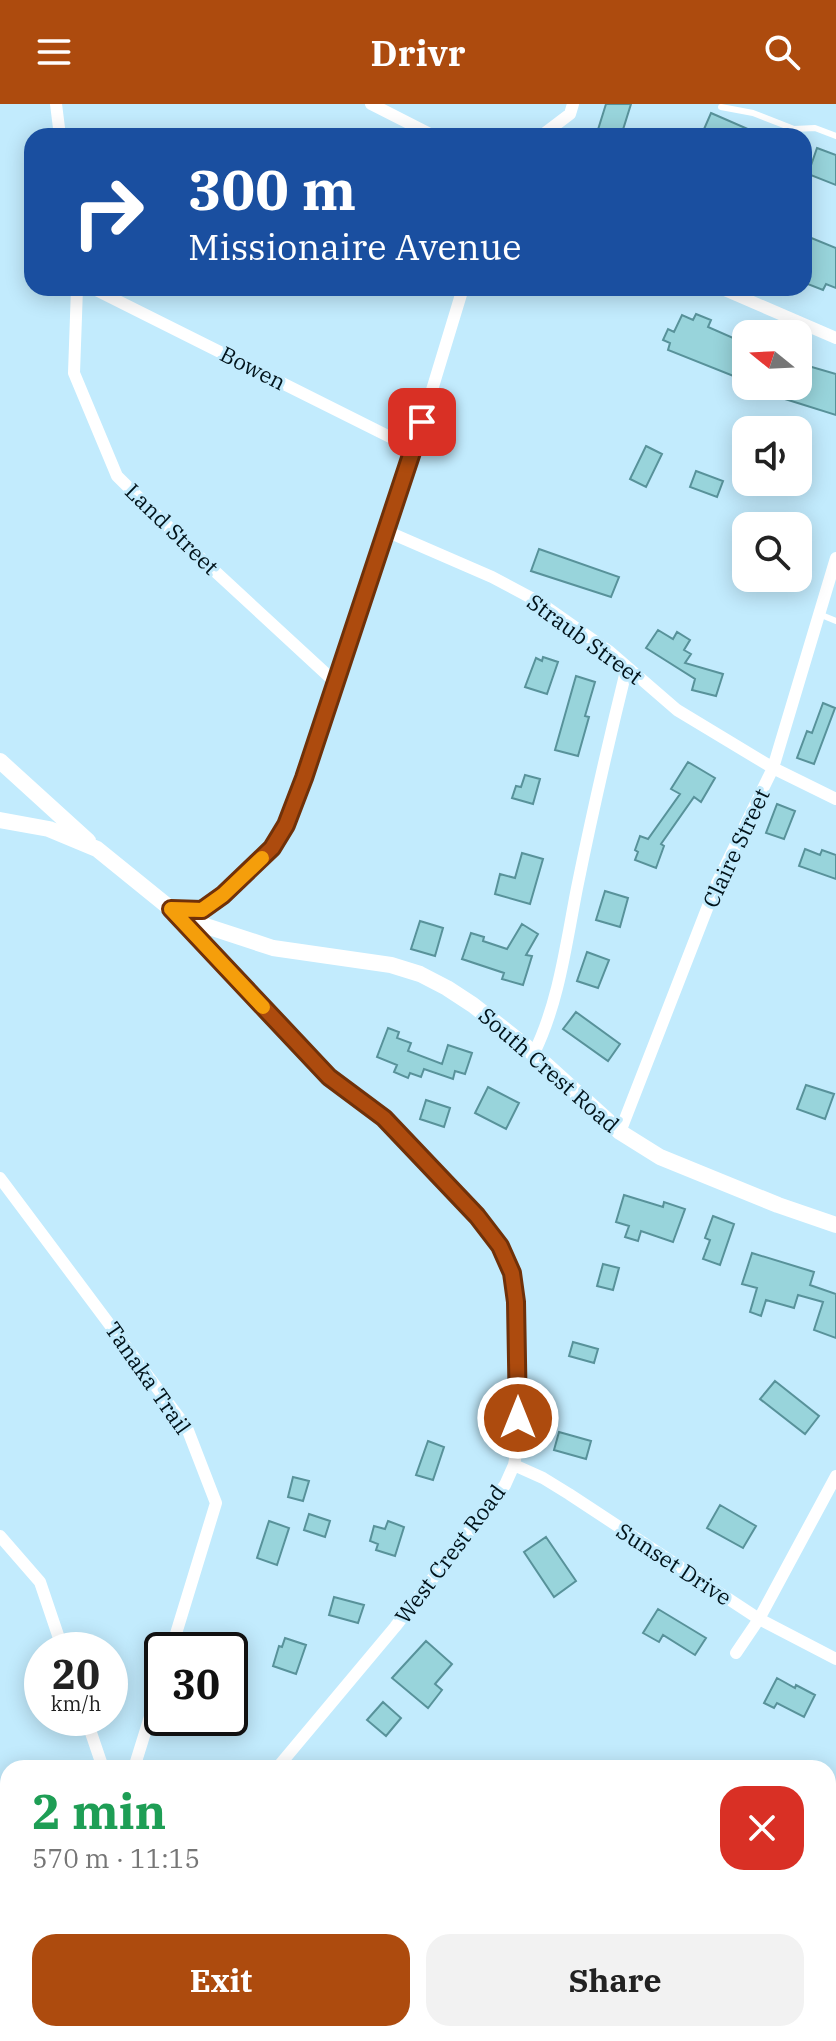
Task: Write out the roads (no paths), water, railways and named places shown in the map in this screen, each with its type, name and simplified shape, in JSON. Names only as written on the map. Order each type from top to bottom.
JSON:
[{"type":"street","points":[[56,104],[59,128]]},
{"type":"street","points":[[371,104],[418,128]]},
{"type":"street","points":[[552,128],[570,114],[573,104]]},
{"type":"street","name":"Land Street","points":[[77,296],[74,373],[117,476],[336,683]]},
{"type":"street","name":"Bowen","points":[[108,296],[414,449]]},
{"type":"street","points":[[171,909],[202,910],[223,895],[272,848],[286,825],[414,449],[461,296]]},
{"type":"street","points":[[739,296],[836,338]]},
{"type":"street","name":"Straub Street","points":[[386,531],[492,577],[539,602],[610,652],[677,710],[773,768],[836,799]]},
{"type":"street","name":"Claire Street","points":[[620,1132],[717,883],[773,768],[835,566]]},
{"type":"street","points":[[534,1053],[545,1030],[565,954],[600,779],[627,667]]},
{"type":"street","points":[[0,761],[97,849]]},
{"type":"street","name":"South Crest Road","points":[[0,820],[49,829],[97,849],[171,909],[206,926],[273,948],[391,965],[420,974],[473,1005],[534,1053],[620,1132],[665,1160],[836,1225]]},
{"type":"street","name":"West Crest Road","points":[[171,909],[329,1077],[384,1118],[477,1216],[500,1246],[512,1273],[516,1302],[518,1442],[514,1465],[505,1485],[404,1615],[284,1760]]},
{"type":"street","name":"Tanaka Trail","points":[[0,1178],[187,1428],[216,1503],[177,1632]]},
{"type":"street","name":"Sunset Drive","points":[[514,1465],[569,1494],[759,1619],[836,1659]]},
{"type":"street","points":[[736,1653],[759,1619],[836,1476]]},
{"type":"street","points":[[0,1536],[40,1582],[57,1632]]},
{"type":"street","points":[[92,1736],[100,1760]]},
{"type":"street","points":[[136,1760],[144,1736]]},
{"type":"lane","points":[[721,107],[753,113],[791,128]]},
{"type":"lane","points":[[812,128],[836,136]]},
{"type":"lane","points":[[819,614],[836,621]]}]
